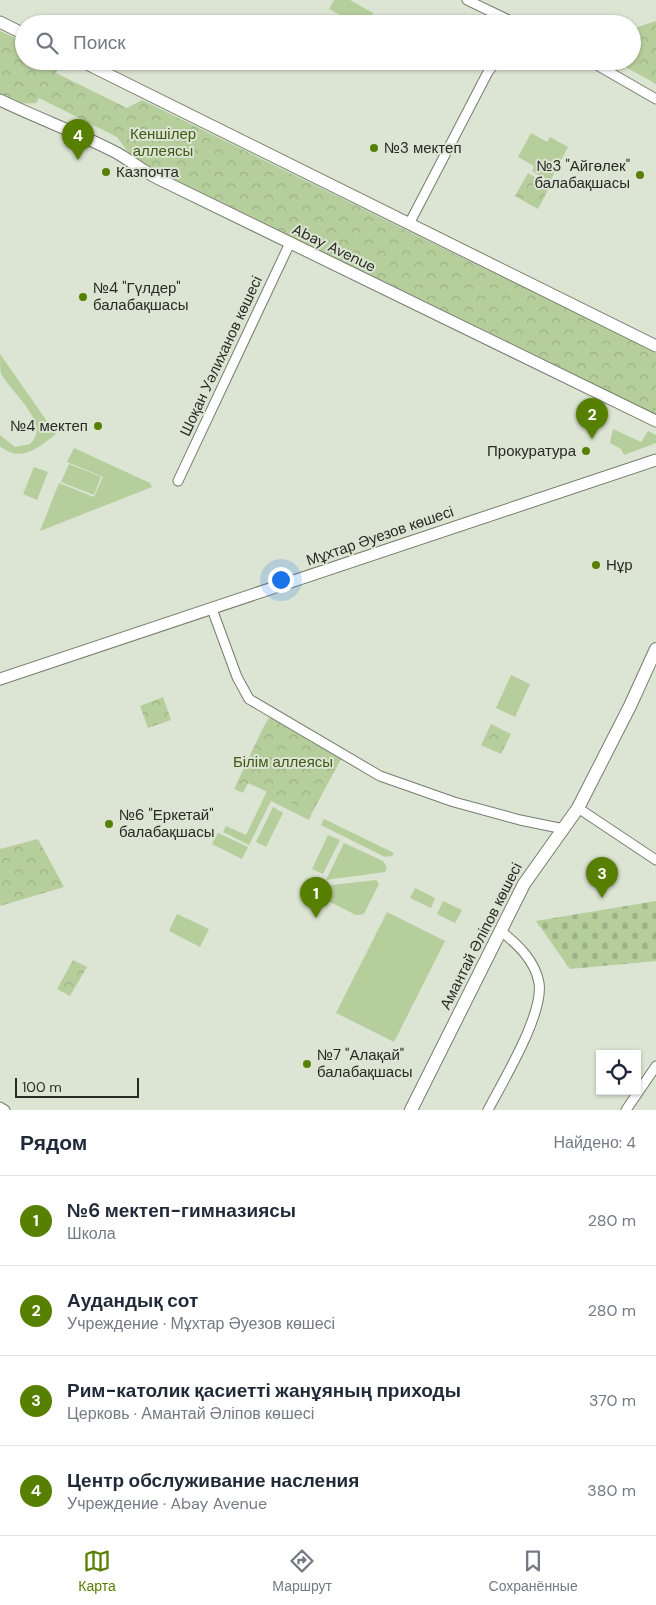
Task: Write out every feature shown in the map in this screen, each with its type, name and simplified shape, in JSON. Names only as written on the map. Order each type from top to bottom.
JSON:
[{"type":"main road","name":"Амантай Әліпов көшесі","points":[[411,1110],[536,864],[578,808],[630,706],[656,648]]},
{"type":"street","points":[[467,0],[498,15]]},
{"type":"street","points":[[0,22],[15,30]]},
{"type":"street","points":[[98,70],[656,346]]},
{"type":"street","points":[[409,224],[489,70]]},
{"type":"street","points":[[606,70],[656,99]]},
{"type":"street","name":"Abay Avenue","points":[[0,100],[41,120],[62,126],[119,154],[137,168],[656,421]]},
{"type":"street","name":"Шоқан Уәлиханов көшесі","points":[[178,481],[290,243]]},
{"type":"street","name":"Мұхтар Әуезов көшесі","points":[[0,679],[656,460]]},
{"type":"street","points":[[212,609],[236,677],[249,698],[380,776],[447,800],[520,820],[564,829]]},
{"type":"street","points":[[578,808],[656,860]]},
{"type":"street","points":[[488,1110],[519,1048],[539,1002],[539,983],[532,964],[517,944],[501,931]]},
{"type":"street","points":[[626,1110],[656,1066]]},
{"type":"street","points":[[0,1108],[5,1110]]},
{"type":"green space","points":[[334,0],[350,0],[373,13],[372,15],[340,15],[329,9]]},
{"type":"green space","points":[[656,21],[656,84],[631,70],[641,70],[641,26]]},
{"type":"green space","name":"Кеншілер аллеясы","points":[[0,31],[15,38],[15,70],[57,70],[56,73],[127,108],[142,100],[656,353],[656,415],[134,160],[117,137],[39,98],[36,103],[15,104],[0,96]]},
{"type":"green space","points":[[531,133],[547,142],[550,137],[568,147],[550,181],[532,171],[534,166],[518,157]]},
{"type":"green space","points":[[528,173],[550,186],[538,209],[515,196]]},
{"type":"green space","points":[[0,354],[56,434],[43,444],[22,454],[15,454],[0,446],[0,435],[15,447],[30,444],[36,436],[36,427],[33,417],[1,373]]},
{"type":"green space","points":[[613,429],[641,442],[648,431],[656,435],[656,443],[624,455],[621,449],[610,443]]},
{"type":"green space","points":[[74,448],[150,483],[152,487],[40,531],[59,483],[94,497],[103,477],[67,462]]},
{"type":"green space","points":[[69,464],[101,477],[94,495],[61,482]]},
{"type":"green space","points":[[34,467],[48,472],[37,500],[23,494]]},
{"type":"green space","points":[[511,675],[530,684],[515,717],[496,708]]},
{"type":"green space","points":[[163,697],[171,720],[148,728],[140,706]]},
{"type":"green space","name":"Білім аллеясы","points":[[272,717],[341,759],[312,813],[248,783],[243,793],[234,789],[264,726],[269,718]]},
{"type":"green space","points":[[491,724],[511,734],[501,754],[481,745]]},
{"type":"green space","points":[[267,791],[312,813],[309,820],[271,801],[249,845],[223,832],[226,826],[246,835]]},
{"type":"green space","points":[[273,807],[283,813],[266,847],[256,842]]},
{"type":"green space","points":[[324,819],[394,853],[392,856],[385,857],[321,825]]},
{"type":"green space","points":[[218,833],[248,847],[242,859],[212,844]]},
{"type":"green space","points":[[328,835],[340,840],[323,874],[312,869]]},
{"type":"green space","points":[[38,839],[64,887],[0,906],[0,849]]},
{"type":"green space","points":[[344,843],[383,861],[387,867],[385,872],[326,880]]},
{"type":"green space","points":[[376,880],[379,884],[364,914],[356,915],[318,896],[323,886]]},
{"type":"green space","points":[[415,888],[435,898],[431,908],[410,898]]},
{"type":"green space","points":[[443,901],[462,910],[455,923],[437,914]]},
{"type":"green space","points":[[656,901],[656,961],[570,969],[536,921]]},
{"type":"green space","points":[[387,912],[445,941],[394,1042],[336,1013]]},
{"type":"green space","points":[[177,914],[209,929],[200,947],[169,931]]},
{"type":"green space","points":[[73,960],[87,967],[70,996],[57,989]]},
{"type":"place","name":"№3 мектеп","points":[[374,148]]},
{"type":"place","name":"Центр обслуживание насления","points":[[78,160]]},
{"type":"place","name":"Казпочта","points":[[106,172]]},
{"type":"place","name":"№3 \"Айгөлек\" балабақшасы","points":[[640,175]]},
{"type":"place","name":"№4 \"Гүлдер\" балабақшасы","points":[[83,297]]},
{"type":"place","name":"№4 мектеп","points":[[98,426]]},
{"type":"place","name":"Аудандық сот","points":[[592,439]]},
{"type":"place","name":"Прокуратура","points":[[586,451]]},
{"type":"place","name":"Нұр","points":[[596,565]]},
{"type":"place","name":"№6 \"Еркетай\" балабақшасы","points":[[109,824]]},
{"type":"place","name":"Рим-католик қасиетті жанұяның приходы","points":[[602,898]]},
{"type":"place","name":"№6 мектеп-гимназиясы","points":[[316,918]]},
{"type":"place","name":"№7 \"Алақай\" балабақшасы","points":[[307,1064]]}]
